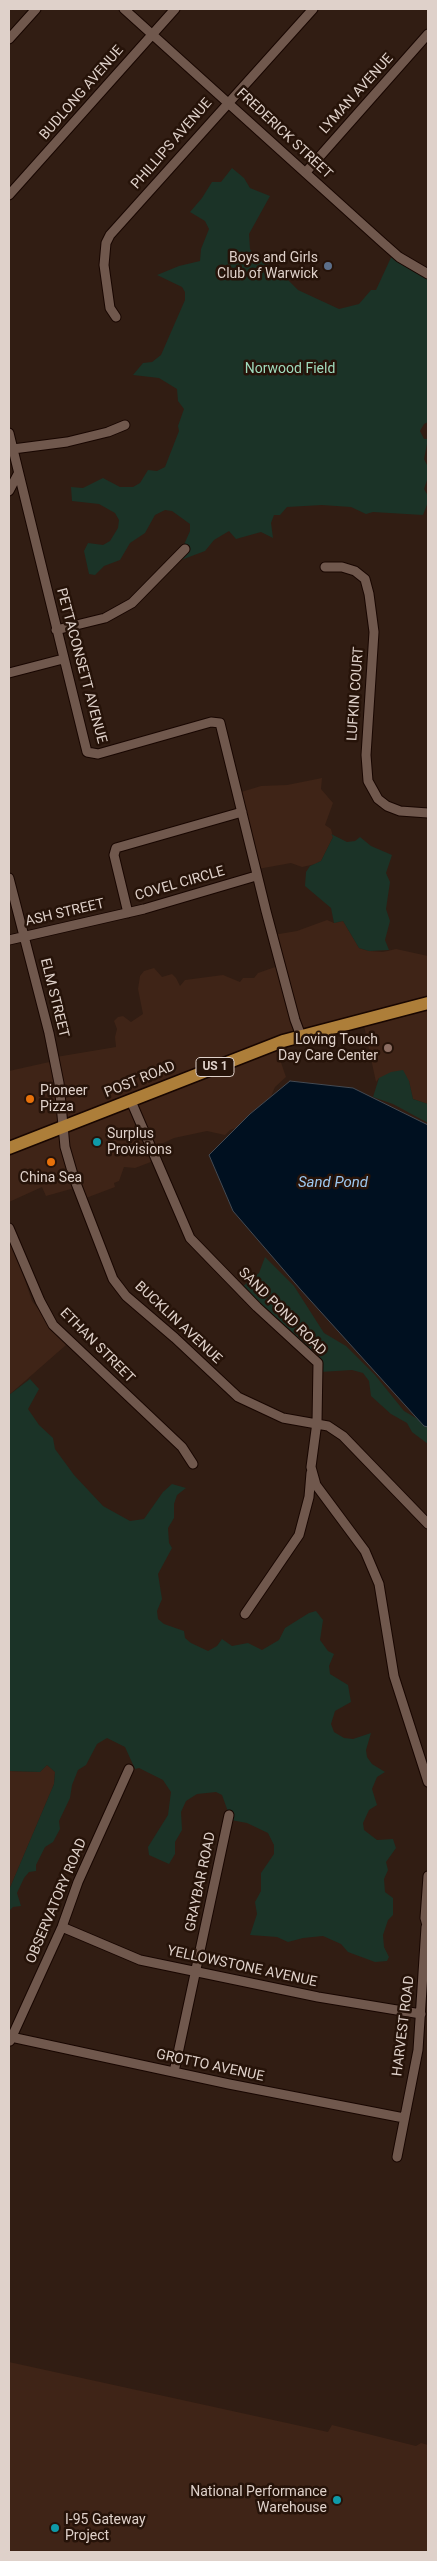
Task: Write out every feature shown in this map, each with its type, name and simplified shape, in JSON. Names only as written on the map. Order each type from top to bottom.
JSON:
[{"type":"main road","name":"POST ROAD","points":[[9,1148],[301,1036],[428,1003]]},
{"type":"street","points":[[9,39],[36,9]]},
{"type":"street","name":"FREDERICK STREET","points":[[124,9],[400,257],[428,274]]},
{"type":"street","name":"BUDLONG AVENUE","points":[[9,195],[174,9]]},
{"type":"street","name":"PHILLIPS AVENUE","points":[[116,316],[110,308],[104,266],[106,243],[110,235],[228,101],[313,9]]},
{"type":"street","name":"LYMAN AVENUE","points":[[306,172],[428,34]]},
{"type":"street","points":[[13,449],[67,442],[108,432],[125,425]]},
{"type":"street","name":"PETTACONSETT AVENUE","points":[[9,433],[87,752],[98,754],[211,722],[220,723],[256,876],[301,1036]]},
{"type":"street","points":[[9,491],[18,474]]},
{"type":"street","points":[[56,630],[105,618],[132,603],[185,549]]},
{"type":"street","name":"LUFKIN COURT","points":[[325,567],[342,567],[355,571],[365,579],[369,594],[374,632],[366,755],[368,781],[378,799],[387,806],[400,811],[428,813]]},
{"type":"street","points":[[9,673],[63,659]]},
{"type":"street","name":"COVEL CIRCLE","points":[[242,812],[116,848],[114,855],[128,913],[256,876]]},
{"type":"street","name":"ELM STREET","points":[[9,878],[54,1057],[59,1084],[62,1127]]},
{"type":"street","name":"ASH STREET","points":[[9,940],[128,913]]},
{"type":"street","name":"SAND POND ROAD","points":[[131,1100],[190,1238],[257,1307],[318,1363],[317,1422],[311,1467],[316,1486],[365,1551],[379,1584],[394,1676],[428,1782]]},
{"type":"street","name":"BUCKLIN AVENUE","points":[[62,1127],[74,1178],[106,1262],[114,1279],[126,1296],[175,1338],[238,1397],[283,1418],[317,1422]]},
{"type":"street","name":"ETHAN STREET","points":[[9,1228],[40,1302],[53,1325],[182,1446],[193,1464]]},
{"type":"street","points":[[317,1422],[328,1426],[342,1436],[428,1524]]},
{"type":"street","points":[[245,1614],[299,1534],[309,1497],[311,1467]]},
{"type":"street","name":"OBSERVATORY ROAD","points":[[10,2040],[62,1928],[78,1882],[129,1769]]},
{"type":"street","name":"GRAYBAR ROAD","points":[[174,2072],[229,1815]]},
{"type":"street","points":[[427,1928],[425,1918],[428,1876]]},
{"type":"street","name":"YELLOWSTONE AVENUE","points":[[62,1928],[127,1956],[318,1997],[421,2014]]},
{"type":"street","name":"HARVEST ROAD","points":[[397,2157],[418,2050],[427,1928]]},
{"type":"street","name":"GROTTO AVENUE","points":[[10,2040],[404,2118]]},
{"type":"shaded area","points":[[322,778],[321,789],[333,803],[325,825],[331,829],[333,837],[321,861],[302,867],[291,863],[258,869],[238,793],[261,786],[287,785]]},
{"type":"shaded area","points":[[327,920],[334,923],[343,921],[359,948],[383,952],[396,949],[428,956],[428,1104],[413,1099],[409,1081],[379,1078],[376,1082],[363,1021],[275,1045],[286,1077],[275,1087],[269,1101],[242,1126],[230,1130],[225,1135],[207,1131],[174,1138],[155,1147],[156,1160],[135,1168],[124,1167],[119,1181],[114,1183],[115,1187],[86,1198],[78,1187],[46,1196],[42,1187],[9,1202],[9,1071],[54,1061],[56,1057],[116,1047],[115,1037],[117,1029],[114,1021],[118,1017],[123,1016],[131,1022],[143,1014],[138,989],[140,976],[144,971],[154,968],[162,977],[172,974],[180,986],[185,980],[223,975],[240,982],[243,978],[254,978],[258,973],[281,965],[273,935],[297,931]]},
{"type":"shaded area","points":[[9,1233],[32,1301],[66,1345],[9,1395]]},
{"type":"shaded area","points":[[47,1765],[55,1772],[54,1784],[9,1890],[9,1771],[40,1772]]},
{"type":"shaded area","points":[[9,2362],[328,2432],[332,2425],[416,2446],[421,2443],[428,2445],[428,2552],[9,2552]]},
{"type":"green space","name":"Norwood Field","points":[[232,168],[244,178],[250,188],[270,196],[249,234],[250,249],[255,257],[269,265],[280,267],[282,274],[298,290],[339,309],[359,304],[371,290],[376,290],[394,251],[428,272],[428,422],[424,424],[420,431],[424,439],[428,439],[424,459],[428,467],[428,477],[424,489],[428,496],[428,502],[423,515],[373,512],[366,514],[351,507],[322,505],[287,507],[280,515],[274,515],[271,523],[273,538],[261,532],[236,539],[229,531],[214,540],[205,551],[181,560],[179,556],[190,531],[190,524],[172,511],[165,510],[155,515],[145,533],[130,543],[120,560],[104,566],[95,575],[89,574],[84,551],[88,543],[103,545],[110,541],[118,528],[119,520],[115,513],[99,504],[72,501],[71,487],[83,488],[103,478],[120,487],[133,487],[140,483],[148,470],[157,471],[165,467],[179,431],[178,426],[184,409],[178,401],[177,389],[159,378],[133,375],[143,363],[152,362],[161,355],[185,300],[185,292],[182,287],[157,275],[179,266],[200,261],[201,249],[209,229],[205,221],[190,212],[212,182],[221,182]]},
{"type":"green space","points":[[331,834],[347,842],[355,841],[360,837],[371,846],[392,855],[386,873],[390,882],[386,909],[390,921],[385,940],[389,950],[369,951],[359,948],[343,921],[334,923],[331,908],[305,886],[306,872],[310,866],[321,861],[333,837]]},
{"type":"green space","points":[[403,1070],[409,1081],[413,1099],[428,1104],[428,1123],[393,1104],[373,1097],[379,1078],[391,1072]]},
{"type":"green space","points":[[265,1257],[294,1286],[324,1333],[346,1346],[375,1375],[404,1411],[428,1425],[428,1444],[412,1432],[407,1423],[391,1414],[371,1396],[369,1381],[363,1373],[352,1370],[320,1372],[318,1363],[242,1287],[259,1273]]},
{"type":"green space","points":[[30,1379],[39,1389],[28,1409],[39,1425],[53,1438],[55,1449],[74,1475],[103,1506],[130,1521],[144,1519],[163,1492],[172,1484],[186,1488],[177,1495],[174,1504],[174,1518],[168,1528],[169,1543],[172,1548],[158,1574],[162,1599],[157,1611],[158,1619],[164,1624],[184,1631],[185,1638],[191,1643],[208,1651],[217,1646],[222,1639],[232,1646],[248,1643],[262,1650],[279,1640],[285,1628],[309,1613],[316,1611],[323,1620],[320,1640],[328,1651],[334,1654],[329,1666],[330,1674],[348,1685],[351,1702],[335,1711],[331,1724],[334,1732],[344,1738],[353,1739],[371,1733],[366,1750],[367,1757],[372,1764],[385,1772],[377,1777],[372,1789],[377,1805],[369,1810],[363,1823],[364,1830],[377,1840],[393,1839],[396,1848],[386,1862],[388,1870],[384,1879],[385,1892],[393,1898],[393,1915],[388,1920],[383,1935],[384,1947],[389,1957],[387,1961],[375,1962],[348,1952],[341,1944],[323,1936],[288,1942],[277,1937],[250,1935],[257,1914],[255,1902],[261,1891],[261,1873],[274,1854],[274,1845],[268,1833],[247,1823],[231,1820],[222,1795],[216,1792],[197,1794],[186,1801],[181,1812],[182,1830],[175,1842],[175,1854],[169,1864],[149,1855],[148,1847],[168,1815],[171,1792],[163,1780],[139,1768],[135,1769],[125,1747],[107,1738],[97,1744],[86,1765],[78,1770],[72,1785],[70,1798],[59,1821],[60,1829],[53,1842],[45,1847],[36,1865],[36,1871],[29,1872],[24,1878],[17,1893],[21,1906],[13,1907],[9,1911],[9,1890],[54,1784],[55,1772],[47,1765],[40,1772],[9,1771],[9,1395]]},
{"type":"water","name":"Sand Pond","points":[[290,1081],[353,1088],[428,1125],[428,1427],[424,1426],[301,1290],[233,1211],[209,1155],[250,1114]]},
{"type":"place","name":"Boys and Girls Club of Warwick","points":[[328,266]]},
{"type":"place","name":"Loving Touch Day Care Center","points":[[388,1048]]},
{"type":"place","name":"Pioneer Pizza","points":[[30,1099]]},
{"type":"place","name":"Surplus Provisions","points":[[97,1142]]},
{"type":"place","name":"China Sea","points":[[51,1162]]},
{"type":"place","name":"National Performance Warehouse","points":[[337,2500]]},
{"type":"place","name":"I-95 Gateway Project","points":[[55,2528]]}]
